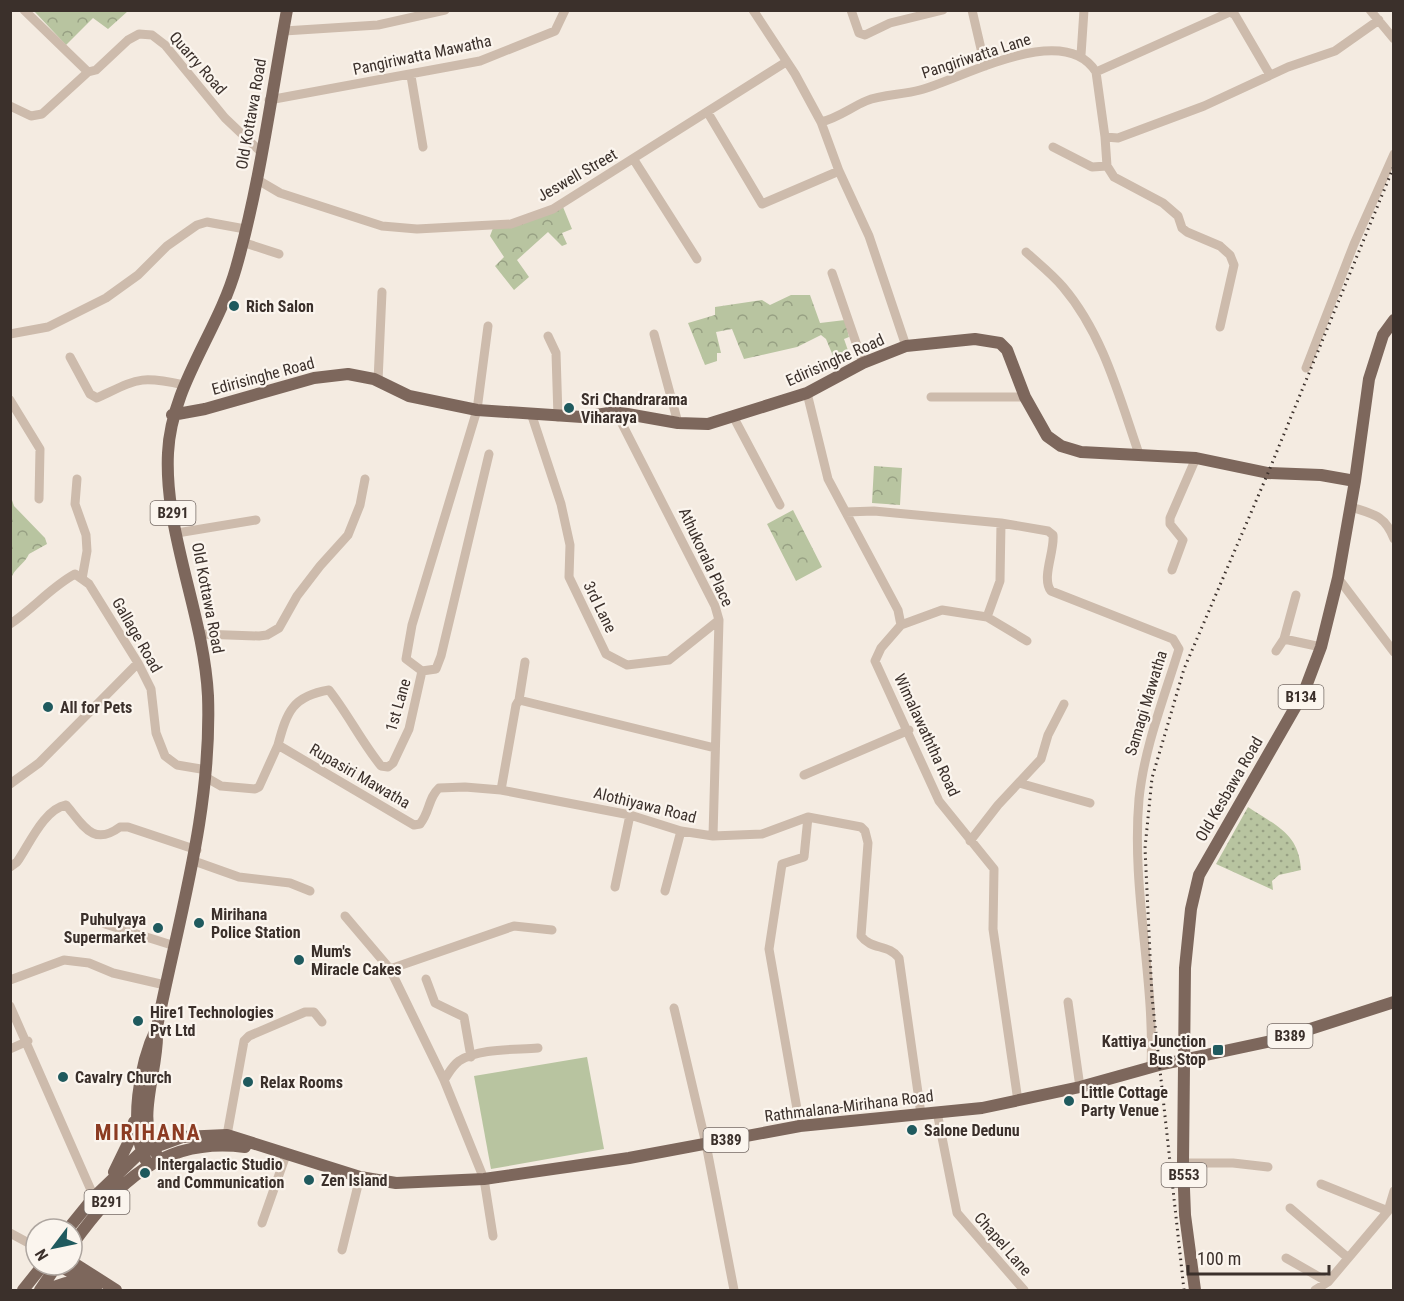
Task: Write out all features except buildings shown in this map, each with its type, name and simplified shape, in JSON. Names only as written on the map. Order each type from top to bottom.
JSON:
[{"type":"main road","name":"Old Kottawa Road","points":[[150,1155],[148,1117],[150,1089],[158,1050],[157,1027],[195,855],[207,774],[208,695],[200,634],[169,497],[168,454],[172,415],[184,385],[221,310],[242,242],[262,153],[269,100],[288,10]]},
{"type":"main road","name":"Old Kesbawa Road","points":[[1195,1290],[1185,1215],[1184,1163],[1185,968],[1191,909],[1199,875],[1304,692],[1321,646],[1338,578],[1351,507],[1369,379],[1383,335],[1394,320]]},
{"type":"main road","name":"Edirisinghe Road","points":[[172,415],[205,409],[314,378],[348,374],[378,381],[409,396],[477,410],[558,417],[582,417],[616,412],[678,423],[708,424],[734,418],[807,393],[863,363],[906,346],[975,339],[1000,343],[1007,350],[1025,397],[1047,436],[1061,446],[1081,452],[1196,458],[1268,473],[1322,475],[1355,481]]},
{"type":"main road","name":"B389","points":[[1184,1060],[1276,1040],[1394,1002]]},
{"type":"main road","name":"Old Kottawa Road","points":[[150,1155],[137,1109],[147,1047],[157,1027]]},
{"type":"main road","name":"Rathmalana-Mirihana Road","points":[[150,1155],[182,1137],[227,1135],[267,1150],[360,1177],[396,1183],[484,1179],[572,1168],[800,1126],[982,1108],[1080,1087],[1184,1060]]},
{"type":"main road","points":[[109,1181],[131,1137],[137,1109]]},
{"type":"main road","name":"Rathmalana-Mirihana Road","points":[[150,1155],[195,1146],[219,1144],[267,1150]]},
{"type":"main road","name":"B291","points":[[78,1217],[109,1181],[150,1155]]},
{"type":"main road","name":"B291","points":[[84,1229],[150,1155]]},
{"type":"main road","points":[[84,1270],[116,1290]]},
{"type":"main road","points":[[23,1290],[33,1277]]},
{"type":"main road","points":[[40,1290],[49,1277]]},
{"type":"main road","points":[[78,1277],[98,1289]]},
{"type":"main road","points":[[45,1290],[66,1283],[98,1289]]},
{"type":"street","points":[[24,10],[88,72]]},
{"type":"street","points":[[284,31],[378,25],[445,10]]},
{"type":"street","name":"Pangiriwatta Mawatha","points":[[269,100],[480,61],[555,31],[565,10]]},
{"type":"street","points":[[753,10],[821,122],[839,171],[869,236],[906,346]]},
{"type":"street","points":[[851,10],[859,33],[865,36],[890,23],[943,10]]},
{"type":"street","points":[[972,10],[986,66]]},
{"type":"street","points":[[1084,10],[1081,55],[1089,61],[1096,72],[1107,166],[1114,177],[1163,203],[1178,216],[1182,228],[1187,232],[1220,246],[1230,255],[1234,265],[1220,327]]},
{"type":"street","points":[[1370,10],[1394,39]]},
{"type":"street","points":[[1096,72],[1230,12],[1235,15],[1270,75]]},
{"type":"street","points":[[1105,137],[1133,134],[1204,106],[1270,75],[1335,51],[1379,20]]},
{"type":"street","name":"Quarry Road","points":[[10,106],[31,116],[42,114],[88,72],[96,70],[129,40],[139,34],[152,35],[165,45],[225,118],[262,153]]},
{"type":"street","name":"Pangiriwatta Lane","points":[[821,122],[832,119],[867,100],[920,90],[986,66],[1051,49],[1067,50],[1081,55]]},
{"type":"street","name":"Jeswell Street","points":[[256,179],[280,193],[382,226],[417,230],[511,224],[553,209],[786,62]]},
{"type":"street","points":[[411,75],[423,147]]},
{"type":"street","points":[[708,113],[762,204],[839,171]]},
{"type":"street","points":[[1053,147],[1092,167],[1107,166]]},
{"type":"street","points":[[1306,368],[1341,277],[1394,154]]},
{"type":"street","points":[[634,160],[697,260]]},
{"type":"street","points":[[10,334],[48,327],[106,298],[138,275],[167,246],[197,225],[207,222],[245,229]]},
{"type":"street","points":[[242,242],[279,254]]},
{"type":"street","points":[[1026,252],[1062,286],[1085,318],[1110,368],[1138,454]]},
{"type":"street","points":[[832,273],[863,363]]},
{"type":"street","points":[[378,381],[382,292]]},
{"type":"street","points":[[477,410],[488,326]]},
{"type":"street","points":[[654,334],[678,423]]},
{"type":"street","points":[[548,336],[556,353],[558,417]]},
{"type":"street","points":[[70,357],[90,394],[97,398],[140,378],[155,378],[184,385]]},
{"type":"street","points":[[807,393],[828,479],[898,610],[901,625],[942,610],[987,617],[1026,641]]},
{"type":"street","points":[[931,397],[1025,397]]},
{"type":"street","points":[[10,400],[40,449],[39,499]]},
{"type":"street","name":"1st Lane","points":[[278,745],[291,709],[298,701],[307,694],[329,690],[364,745],[381,766],[388,767],[393,763],[409,729],[422,671],[406,659],[412,625],[477,410]]},
{"type":"street","name":"Athukorala Place","points":[[616,412],[672,517],[715,606],[719,620],[712,836]]},
{"type":"street","name":"3rd Lane","points":[[531,413],[566,524],[570,544],[569,577],[606,654],[627,665],[669,660],[719,620]]},
{"type":"street","points":[[734,418],[780,505]]},
{"type":"street","points":[[422,671],[436,669],[441,656],[489,454]]},
{"type":"street","points":[[1172,570],[1184,540],[1170,524],[1170,518],[1196,458]]},
{"type":"street","points":[[10,624],[29,612],[63,580],[75,574],[82,579],[87,551],[86,535],[75,504],[76,479]]},
{"type":"street","points":[[200,634],[259,636],[267,635],[279,628],[314,573],[348,535],[360,505],[365,479]]},
{"type":"street","points":[[1351,507],[1376,515],[1389,525],[1394,539]]},
{"type":"street","name":"Samagi Mawatha","points":[[846,512],[874,511],[1048,531],[1053,534],[1047,583],[1051,591],[1173,639],[1179,649],[1143,768],[1139,802],[1139,902],[1152,1040],[1151,1067]]},
{"type":"street","points":[[177,533],[256,520]]},
{"type":"street","points":[[987,617],[1000,581],[1001,524]]},
{"type":"street","points":[[1338,578],[1394,652]]},
{"type":"street","name":"Gallage Road","points":[[82,579],[89,585],[138,663],[151,689],[156,733],[165,756],[177,765],[207,774]]},
{"type":"street","points":[[1276,651],[1284,639],[1296,596]]},
{"type":"street","name":"Wimalawaththa Road","points":[[901,625],[881,648],[875,661],[909,730],[939,801],[994,869],[993,929],[1018,1101]]},
{"type":"street","points":[[1284,639],[1321,646]]},
{"type":"street","points":[[501,789],[525,662]]},
{"type":"street","points":[[10,784],[39,763],[138,663]]},
{"type":"street","points":[[519,700],[716,748]]},
{"type":"street","points":[[970,841],[1041,759],[1048,735],[1064,704]]},
{"type":"street","points":[[804,775],[909,730]]},
{"type":"street","points":[[207,774],[221,786],[255,789],[259,787],[278,745]]},
{"type":"street","name":"Rupasiri Mawatha","points":[[278,745],[414,825],[420,824],[426,817],[431,796],[439,788],[501,789]]},
{"type":"street","points":[[1018,783],[1090,803]]},
{"type":"street","name":"Alothiyawa Road","points":[[501,789],[630,815],[681,831],[712,836],[762,834],[808,817]]},
{"type":"street","points":[[10,867],[17,862],[50,814],[59,806],[66,805],[90,833],[101,836],[110,834],[120,826],[128,827],[195,855],[239,877],[290,883],[310,891]]},
{"type":"street","points":[[615,887],[630,815]]},
{"type":"street","points":[[800,1126],[770,949],[782,864],[804,857],[808,817],[861,827],[865,831],[868,843],[861,936],[867,943],[890,949],[899,958],[921,1114]]},
{"type":"street","points":[[665,891],[681,831]]},
{"type":"street","points":[[345,916],[390,969],[444,1080],[484,1179],[493,1236]]},
{"type":"street","points":[[105,924],[175,946]]},
{"type":"street","points":[[390,969],[514,926],[552,930]]},
{"type":"street","points":[[10,980],[64,960],[89,963],[114,973],[165,985]]},
{"type":"street","points":[[426,979],[435,1003],[464,1017],[471,1056]]},
{"type":"street","points":[[1068,1002],[1080,1087]]},
{"type":"street","points":[[10,1006],[28,1041],[94,1197]]},
{"type":"street","points":[[674,1008],[706,1144],[734,1290]]},
{"type":"street","points":[[227,1135],[244,1041],[249,1036],[305,1012],[314,1012],[322,1022]]},
{"type":"street","points":[[10,1048],[28,1041]]},
{"type":"street","points":[[444,1080],[453,1066],[471,1056],[538,1048]]},
{"type":"street","name":"Chapel Lane","points":[[937,1112],[957,1213],[985,1248],[1024,1290]]},
{"type":"street","points":[[262,1223],[286,1155]]},
{"type":"street","points":[[1184,1163],[1233,1163],[1268,1167]]},
{"type":"street","points":[[342,1250],[360,1177]]},
{"type":"street","points":[[1321,1184],[1388,1211]]},
{"type":"street","points":[[1315,1290],[1328,1282],[1388,1211],[1394,1191]]},
{"type":"street","points":[[1290,1208],[1347,1257]]},
{"type":"street","points":[[10,1233],[24,1240]]},
{"type":"street","points":[[1287,1258],[1328,1282]]},
{"type":"green space","points":[[34,11],[128,11],[108,29],[93,18],[66,45]]},
{"type":"green space","points":[[563,207],[572,229],[562,233],[567,244],[562,246],[548,232],[517,260],[529,277],[514,290],[495,266],[504,257],[490,236],[493,228]]},
{"type":"green space","points":[[791,295],[810,295],[820,323],[845,320],[849,337],[844,339],[851,359],[836,363],[826,339],[821,335],[797,347],[744,359],[732,329],[716,332],[721,353],[717,353],[717,361],[705,365],[688,323],[715,315],[715,307],[762,300],[770,305]]},
{"type":"green space","points":[[874,466],[902,468],[900,505],[872,503]]},
{"type":"green space","points":[[11,497],[14,506],[45,538],[47,544],[29,554],[11,579]]},
{"type":"green space","points":[[793,510],[822,567],[796,581],[767,524]]},
{"type":"green space","points":[[1248,807],[1277,826],[1296,847],[1301,870],[1279,875],[1272,881],[1273,890],[1216,864]]},
{"type":"green space","points":[[587,1057],[604,1149],[491,1169],[474,1076]]},
{"type":"railway","points":[[1184,1290],[1152,997],[1145,848],[1152,778],[1184,669],[1268,473],[1394,166]]},
{"type":"place","name":"Rich Salon","points":[[234,306]]},
{"type":"place","name":"Sri Chandrarama Viharaya","points":[[569,408]]},
{"type":"place","name":"All for Pets","points":[[48,707]]},
{"type":"place","name":"Mirihana Police Station","points":[[199,923]]},
{"type":"place","name":"Puhulyaya Supermarket","points":[[158,928]]},
{"type":"place","name":"Mum's Miracle Cakes","points":[[299,960]]},
{"type":"place","name":"Hire1 Technologies Pvt Ltd","points":[[138,1021]]},
{"type":"place","name":"Kattiya Junction Bus Stop","points":[[1218,1050]]},
{"type":"place","name":"Cavalry Church","points":[[63,1077]]},
{"type":"place","name":"Relax Rooms","points":[[248,1082]]},
{"type":"place","name":"Little Cottage Party Venue","points":[[1069,1101]]},
{"type":"place","name":"Salone Dedunu","points":[[912,1130]]},
{"type":"place","name":"Intergalactic Studio and Communication","points":[[145,1173]]},
{"type":"place","name":"Zen Island","points":[[309,1180]]},
{"type":"district","name":"MIRIHANA","points":[[148,1132]]}]
